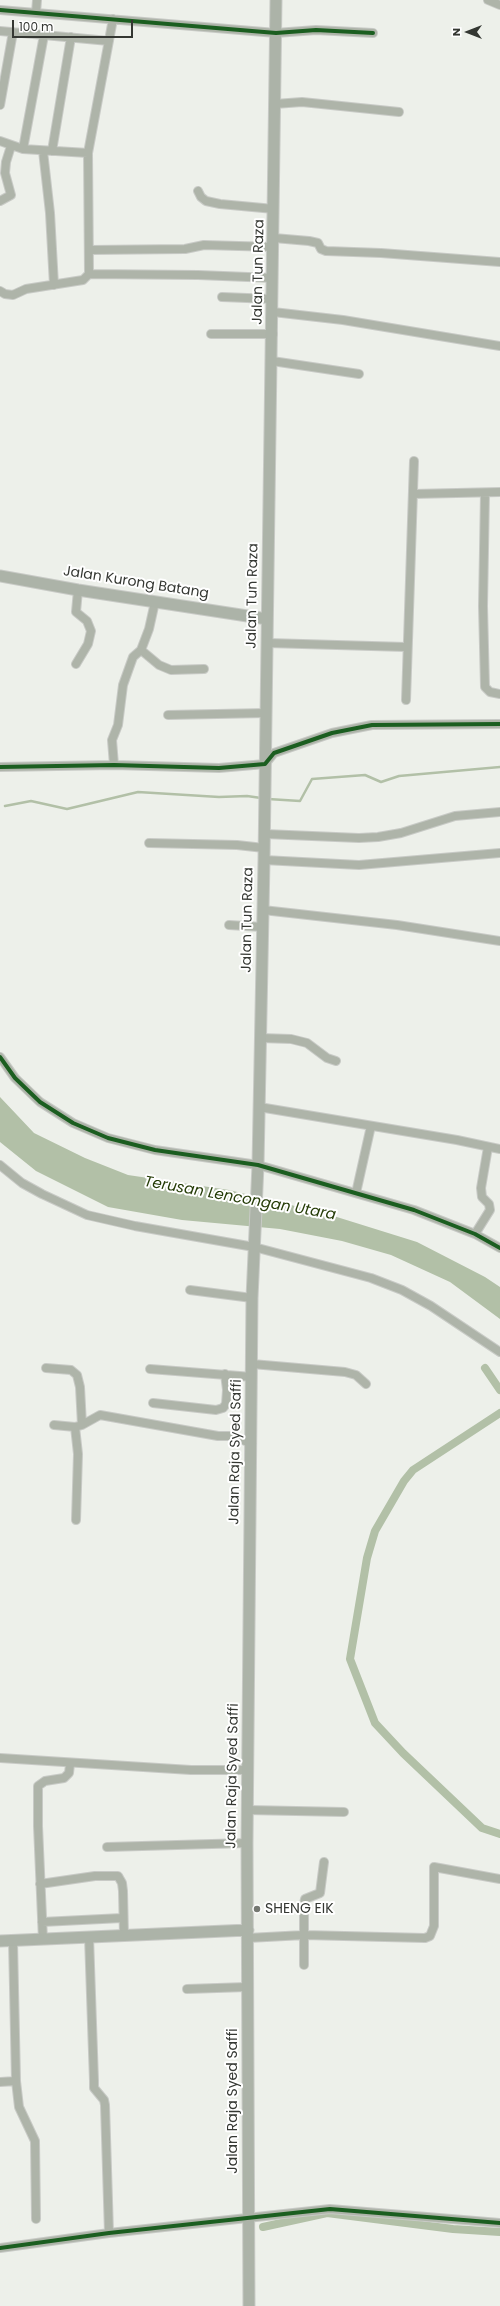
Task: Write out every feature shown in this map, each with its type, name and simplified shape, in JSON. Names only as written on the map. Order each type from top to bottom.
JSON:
[{"type":"main road","name":"Jalan Tun Raza","points":[[254,1245],[258,1165],[265,815],[273,334],[272,299],[274,242],[276,0]]},
{"type":"main road","name":"Jalan Kurong Batang","points":[[0,576],[78,590],[268,619]]},
{"type":"main road","name":"Jalan Raja Syed Saffi","points":[[249,2306],[247,1987],[248,1770],[252,1444],[252,1298],[254,1245]]},
{"type":"main road","points":[[0,1941],[124,1936],[248,1934]]},
{"type":"street","points":[[36,13],[37,0]]},
{"type":"street","points":[[488,0],[499,3]]},
{"type":"street","points":[[0,10],[276,33],[316,30],[373,33]]},
{"type":"street","points":[[89,274],[90,250],[87,216],[88,152],[113,19]]},
{"type":"street","points":[[0,31],[109,41]]},
{"type":"street","points":[[0,105],[13,32]]},
{"type":"street","points":[[23,149],[44,35]]},
{"type":"street","points":[[54,285],[47,151],[71,37]]},
{"type":"street","points":[[275,104],[282,102],[302,102],[399,112]]},
{"type":"street","points":[[0,141],[23,149],[88,152]]},
{"type":"street","points":[[0,200],[11,195],[5,173],[6,162],[11,146]]},
{"type":"street","points":[[198,190],[200,197],[206,201],[220,204],[274,209]]},
{"type":"street","points":[[90,250],[185,249],[204,245],[309,241],[318,243],[321,249],[326,251],[381,253],[500,262]]},
{"type":"street","points":[[0,291],[5,294],[13,295],[26,289],[82,280],[89,274],[190,274],[273,278]]},
{"type":"street","points":[[222,297],[272,299]]},
{"type":"street","points":[[273,312],[337,319],[500,346]]},
{"type":"street","points":[[211,334],[273,334]]},
{"type":"street","points":[[272,361],[358,374]]},
{"type":"street","points":[[406,700],[406,647],[414,461]]},
{"type":"street","points":[[413,494],[500,492]]},
{"type":"street","points":[[485,493],[483,606],[485,687],[490,692],[500,694]]},
{"type":"street","points":[[76,664],[88,644],[92,631],[87,621],[76,612],[78,590]]},
{"type":"street","points":[[114,765],[112,740],[118,725],[123,685],[133,657],[141,650],[149,629],[155,602]]},
{"type":"street","points":[[268,643],[406,647]]},
{"type":"street","points":[[141,650],[159,665],[171,670],[204,669]]},
{"type":"street","points":[[168,715],[266,713]]},
{"type":"street","points":[[0,766],[114,765],[219,768],[265,764],[274,753],[332,733],[372,725],[500,724]]},
{"type":"street","points":[[264,834],[359,838],[378,837],[401,833],[455,816],[500,812]]},
{"type":"street","points":[[149,843],[237,845],[264,848]]},
{"type":"street","points":[[264,860],[359,865],[500,852]]},
{"type":"street","points":[[263,910],[397,925],[500,941]]},
{"type":"street","points":[[229,925],[262,927]]},
{"type":"street","points":[[260,1038],[291,1039],[307,1043],[327,1058],[336,1061]]},
{"type":"street","points":[[0,1057],[15,1078],[40,1102],[73,1123],[120,1142],[155,1150],[258,1165],[414,1210],[475,1234],[500,1248]]},
{"type":"street","points":[[259,1107],[500,1149]]},
{"type":"street","points":[[356,1193],[371,1126]]},
{"type":"street","points":[[475,1234],[490,1210],[489,1204],[482,1197],[481,1188],[488,1147]]},
{"type":"street","points":[[0,1165],[22,1183],[87,1215],[135,1226],[254,1245],[371,1278],[402,1290],[448,1316],[500,1352]]},
{"type":"street","points":[[190,1290],[252,1298]]},
{"type":"street","points":[[252,1364],[337,1370],[356,1375],[366,1384]]},
{"type":"street","points":[[46,1368],[71,1370],[77,1375],[80,1387],[76,1520]]},
{"type":"street","points":[[150,1369],[252,1377]]},
{"type":"street","points":[[153,1403],[216,1410],[223,1408],[226,1404],[227,1397],[226,1374]]},
{"type":"street","points":[[54,1425],[78,1426],[100,1415],[218,1436],[234,1436],[252,1444]]},
{"type":"street","points":[[0,1758],[70,1764],[191,1770],[248,1770]]},
{"type":"street","points":[[43,1940],[38,1786],[45,1781],[64,1778],[69,1773],[70,1764]]},
{"type":"street","points":[[248,1810],[344,1812]]},
{"type":"street","points":[[106,1847],[248,1843]]},
{"type":"street","points":[[304,1965],[305,1899],[320,1893],[324,1862]]},
{"type":"street","points":[[248,1934],[425,1938],[430,1936],[434,1926],[434,1867],[500,1879]]},
{"type":"street","points":[[40,1884],[95,1876],[118,1876],[122,1883],[123,1891],[122,1918],[124,1936]]},
{"type":"street","points":[[42,1922],[122,1918]]},
{"type":"street","points":[[89,1937],[94,2088],[104,2100],[105,2106],[109,2234]]},
{"type":"street","points":[[13,1941],[16,2081],[19,2107],[34,2137],[36,2145],[36,2219]]},
{"type":"street","points":[[188,1988],[247,1987]]},
{"type":"street","points":[[0,2082],[16,2081]]},
{"type":"street","points":[[0,2248],[330,2209],[500,2223]]},
{"type":"water","name":"Terusan Lencongan Utara","points":[[0,1097],[34,1133],[85,1158],[128,1175],[229,1190],[324,1213],[417,1242],[485,1277],[500,1287],[500,1319],[450,1282],[391,1255],[342,1241],[280,1229],[182,1220],[108,1207],[36,1171],[0,1142]]},
{"type":"waterway","points":[[268,799],[300,801],[312,779],[365,775],[381,782],[399,776],[500,767]]},
{"type":"waterway","points":[[5,806],[31,801],[67,809],[138,792],[219,797],[247,796],[261,798]]},
{"type":"waterway","points":[[485,1368],[500,1390]]},
{"type":"waterway","points":[[500,1413],[413,1470],[404,1481],[375,1531],[367,1558],[350,1659],[375,1723],[403,1753],[482,1828],[500,1834]]},
{"type":"waterway","points":[[263,2227],[327,2213],[453,2229],[500,2232]]},
{"type":"cycle path","points":[[0,10],[276,33],[316,30],[373,33]]},
{"type":"cycle path","points":[[0,767],[114,765],[219,768],[265,764],[274,753],[332,733],[372,725],[500,724]]},
{"type":"cycle path","points":[[0,1057],[15,1078],[40,1102],[73,1123],[108,1138],[155,1150],[258,1165],[414,1210],[475,1234],[500,1248]]},
{"type":"cycle path","points":[[0,2248],[109,2233],[330,2209],[500,2223]]},
{"type":"place","name":"SHENG EIK","points":[[257,1909]]}]
